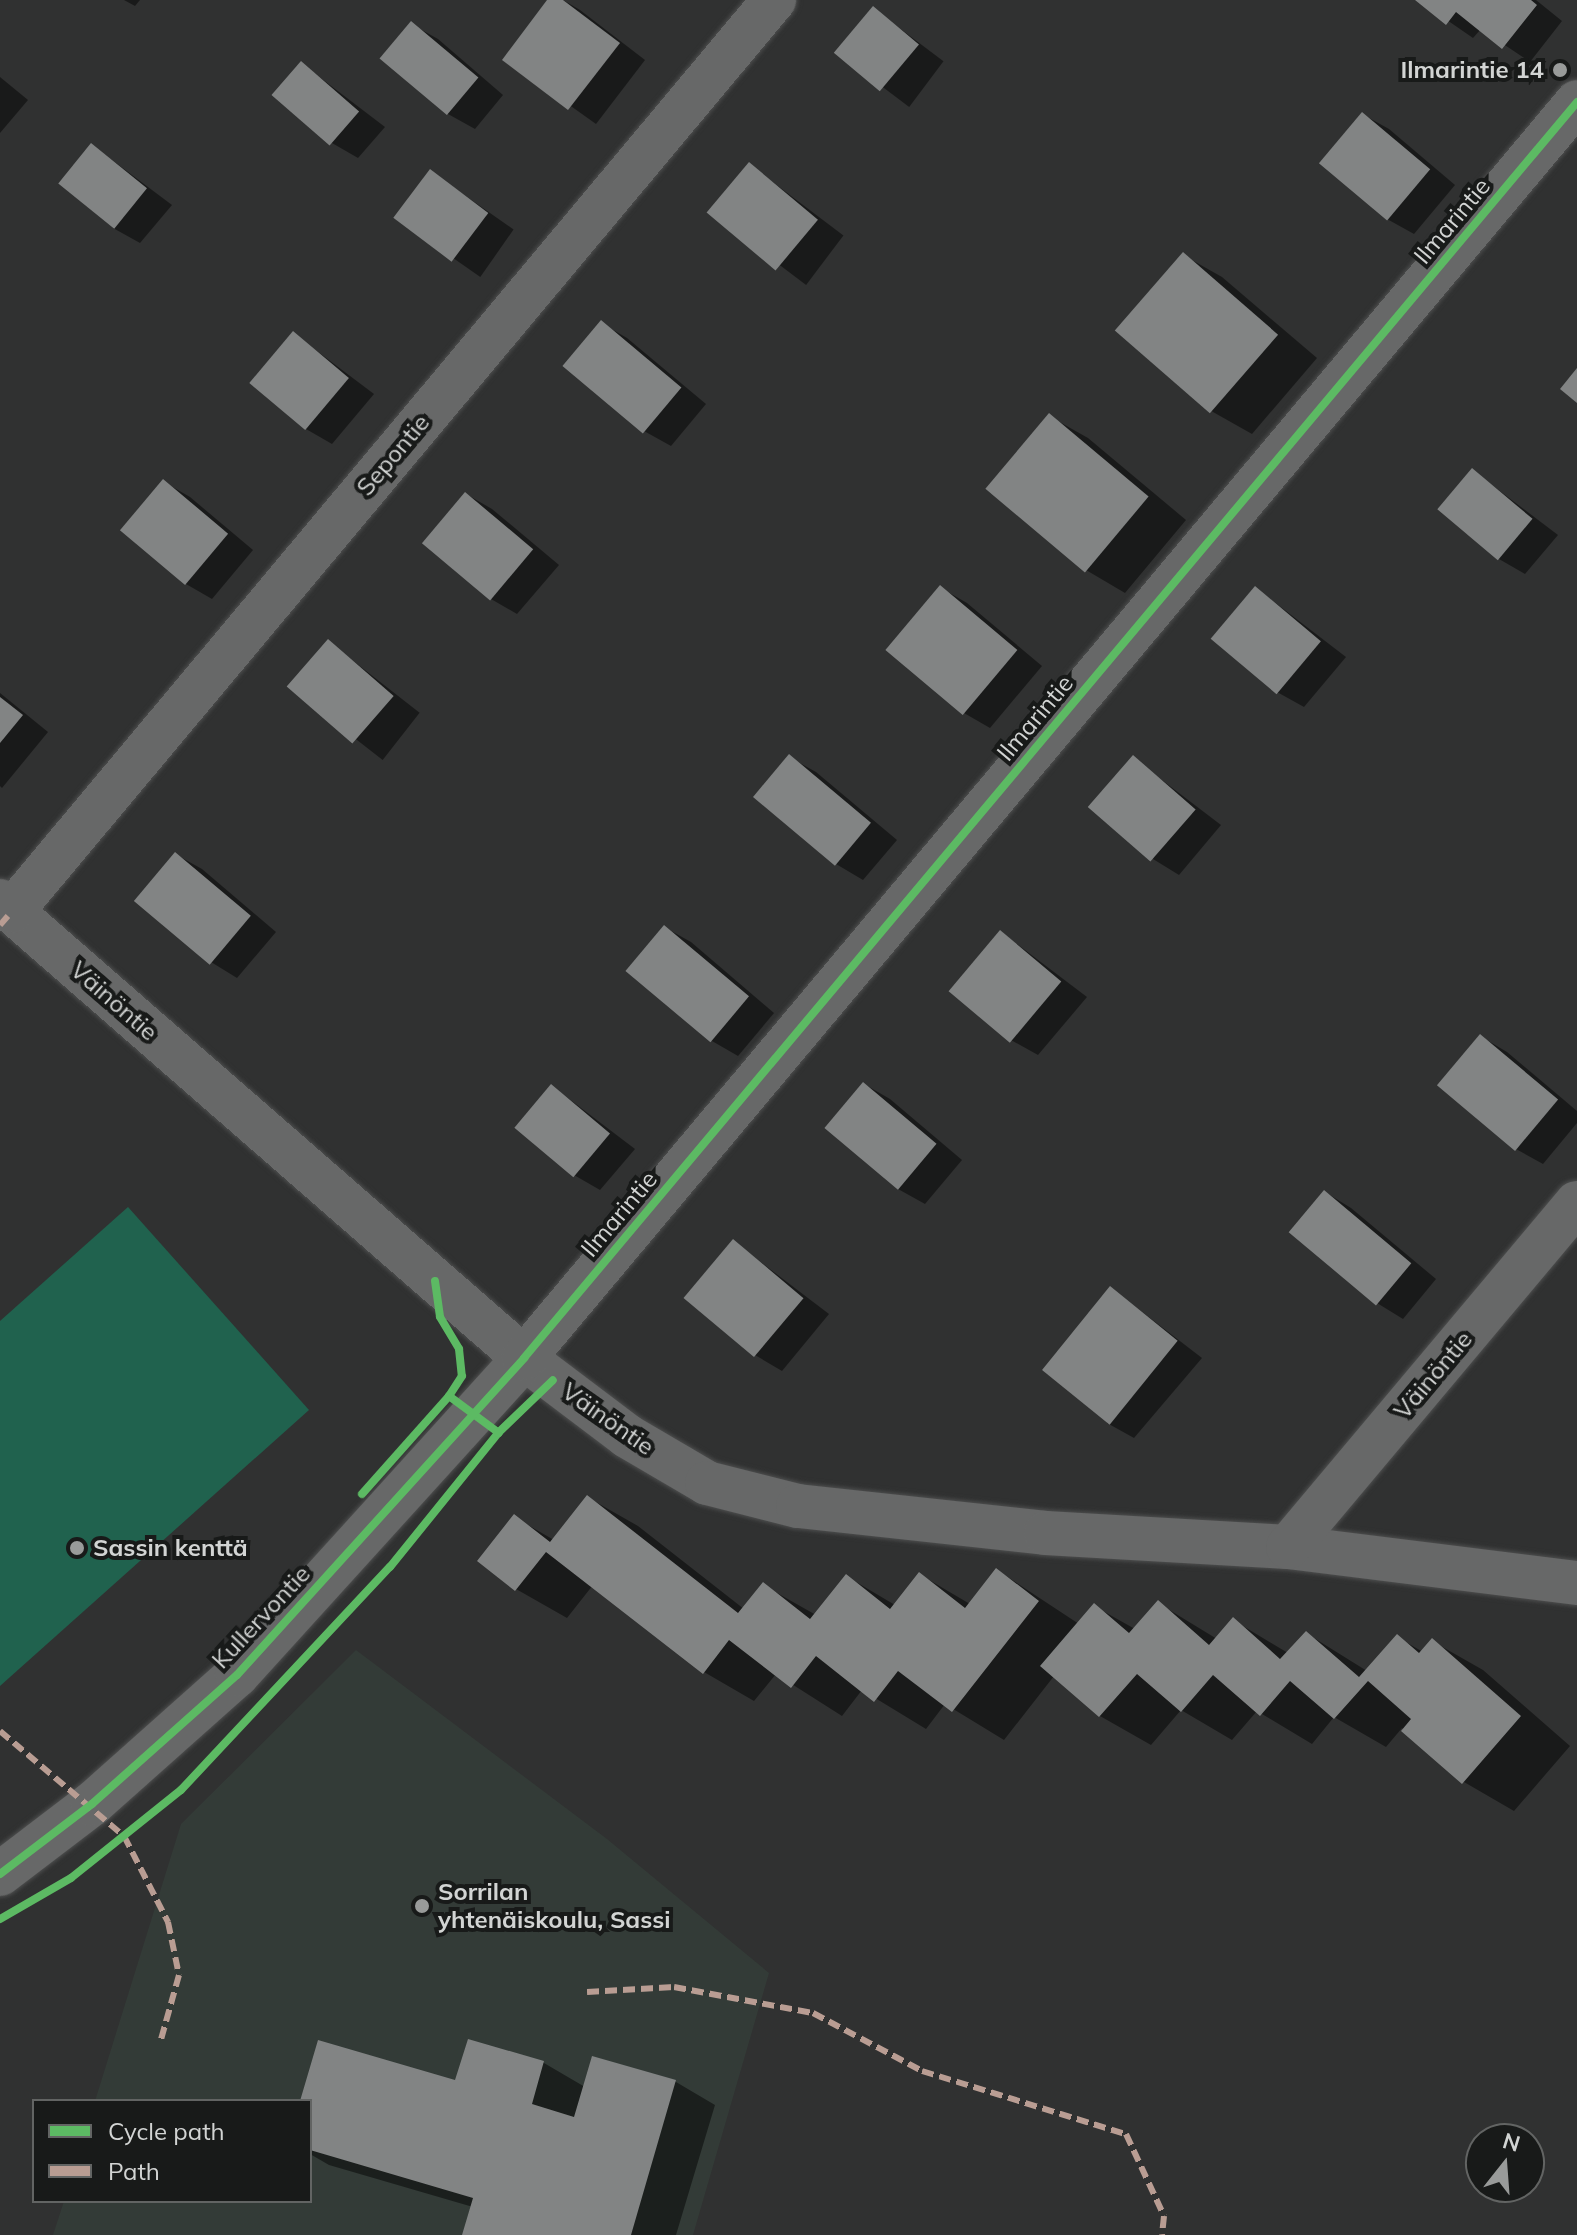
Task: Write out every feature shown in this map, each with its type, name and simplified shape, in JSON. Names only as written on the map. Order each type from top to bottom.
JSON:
[{"type":"street","name":"Sepontie","points":[[6,906],[774,0]]},
{"type":"street","name":"Ilmarintie","points":[[524,1358],[1577,102]]},
{"type":"street","name":"Väinöntie","points":[[6,906],[524,1358],[627,1436],[707,1483],[798,1506],[1046,1533],[1288,1547],[1577,1583]]},
{"type":"street","name":"Väinöntie","points":[[1288,1547],[1577,1203]]},
{"type":"street","name":"Kullervontie","points":[[0,1874],[92,1804],[237,1675],[524,1358]]},
{"type":"shaded area","name":"Sorrilan yhtenäiskoulu, Sassi","points":[[356,1650],[607,1839],[769,1973],[693,2235],[53,2235],[63,2203],[312,2203],[312,2099],[96,2099],[181,1824]]},
{"type":"green space","name":"Sassin kenttä","points":[[128,1207],[309,1410],[0,1686],[0,1321]]},
{"type":"building","points":[[547,0],[563,0],[620,43],[568,110],[502,60]]},
{"type":"building","points":[[1415,0],[1531,0],[1537,5],[1502,49],[1456,12],[1446,25]]},
{"type":"building","points":[[873,6],[919,45],[880,91],[834,53]]},
{"type":"building","points":[[411,21],[478,78],[447,115],[380,59]]},
{"type":"building","points":[[301,61],[359,112],[330,145],[271,95]]},
{"type":"building","points":[[1362,112],[1430,169],[1387,221],[1319,163]]},
{"type":"building","points":[[91,143],[147,188],[114,229],[58,183]]},
{"type":"building","points":[[749,162],[818,220],[776,270],[707,213]]},
{"type":"building","points":[[430,169],[488,213],[452,262],[393,218]]},
{"type":"building","points":[[1183,252],[1278,335],[1210,413],[1115,330]]},
{"type":"building","points":[[601,320],[681,387],[643,433],[562,366]]},
{"type":"building","points":[[293,331],[349,378],[305,430],[249,383]]},
{"type":"building","points":[[1577,368],[1577,403],[1560,389]]},
{"type":"building","points":[[1049,413],[1149,497],[1085,572],[985,489]]},
{"type":"building","points":[[1472,468],[1533,519],[1498,560],[1437,509]]},
{"type":"building","points":[[163,479],[228,534],[185,585],[120,530]]},
{"type":"building","points":[[465,492],[533,549],[490,601],[422,543]]},
{"type":"building","points":[[940,585],[1017,650],[963,715],[885,650]]},
{"type":"building","points":[[1255,586],[1321,641],[1277,694],[1211,639]]},
{"type":"building","points":[[328,639],[394,696],[352,744],[287,687]]},
{"type":"building","points":[[0,697],[23,715],[0,743]]},
{"type":"building","points":[[789,754],[871,823],[835,866],[753,797]]},
{"type":"building","points":[[1133,755],[1196,809],[1150,862],[1088,807]]},
{"type":"building","points":[[175,852],[251,916],[210,965],[134,901]]},
{"type":"building","points":[[664,925],[749,996],[710,1042],[625,971]]},
{"type":"building","points":[[1000,930],[1061,981],[1010,1043],[949,991]]},
{"type":"building","points":[[1480,1034],[1558,1100],[1515,1151],[1437,1085]]},
{"type":"building","points":[[863,1082],[937,1144],[898,1190],[824,1128]]},
{"type":"building","points":[[551,1084],[610,1133],[573,1177],[514,1128]]},
{"type":"building","points":[[1324,1190],[1411,1263],[1376,1305],[1289,1232]]},
{"type":"building","points":[[733,1239],[803,1298],[754,1357],[684,1298]]},
{"type":"building","points":[[1110,1286],[1178,1341],[1110,1425],[1042,1370]]},
{"type":"building","points":[[587,1495],[738,1613],[763,1582],[810,1619],[846,1574],[890,1609],[919,1572],[965,1608],[996,1568],[1039,1601],[952,1712],[898,1671],[874,1702],[816,1656],[791,1688],[729,1640],[703,1674],[546,1552],[515,1591],[477,1561],[514,1514],[550,1542]]},
{"type":"building","points":[[1158,1600],[1209,1645],[1233,1617],[1280,1659],[1306,1631],[1359,1677],[1397,1634],[1419,1653],[1432,1638],[1521,1716],[1462,1784],[1401,1731],[1411,1719],[1368,1681],[1334,1719],[1290,1681],[1260,1716],[1213,1675],[1181,1712],[1137,1674],[1099,1717],[1040,1666],[1094,1603],[1129,1633]]},
{"type":"building","points":[[468,2039],[544,2061],[532,2104],[574,2117],[592,2056],[676,2080],[631,2235],[462,2235],[473,2198],[312,2151],[312,2099],[301,2099],[318,2040],[455,2080]]},
{"type":"marked path","points":[[0,925],[12,911]]},
{"type":"marked path","points":[[0,1731],[124,1836],[168,1922],[179,1975],[160,2043]]},
{"type":"marked path","points":[[587,1992],[674,1987],[813,2013],[922,2071],[1126,2134],[1164,2216],[1162,2235]]},
{"type":"cycle path","points":[[0,1874],[92,1804],[237,1675],[524,1358],[1577,102]]},
{"type":"cycle path","points":[[435,1281],[440,1317],[459,1349],[462,1376],[449,1396],[499,1433]]},
{"type":"cycle path","points":[[0,1919],[71,1878],[181,1790],[390,1567],[498,1433],[553,1380]]},
{"type":"cycle path","points":[[362,1494],[449,1396]]},
{"type":"place","name":"Ilmarintie 14","points":[[1560,70]]},
{"type":"place","name":"Sassin kenttä","points":[[77,1548]]},
{"type":"place","name":"Sorrilan yhtenäiskoulu, Sassi","points":[[422,1906]]}]
